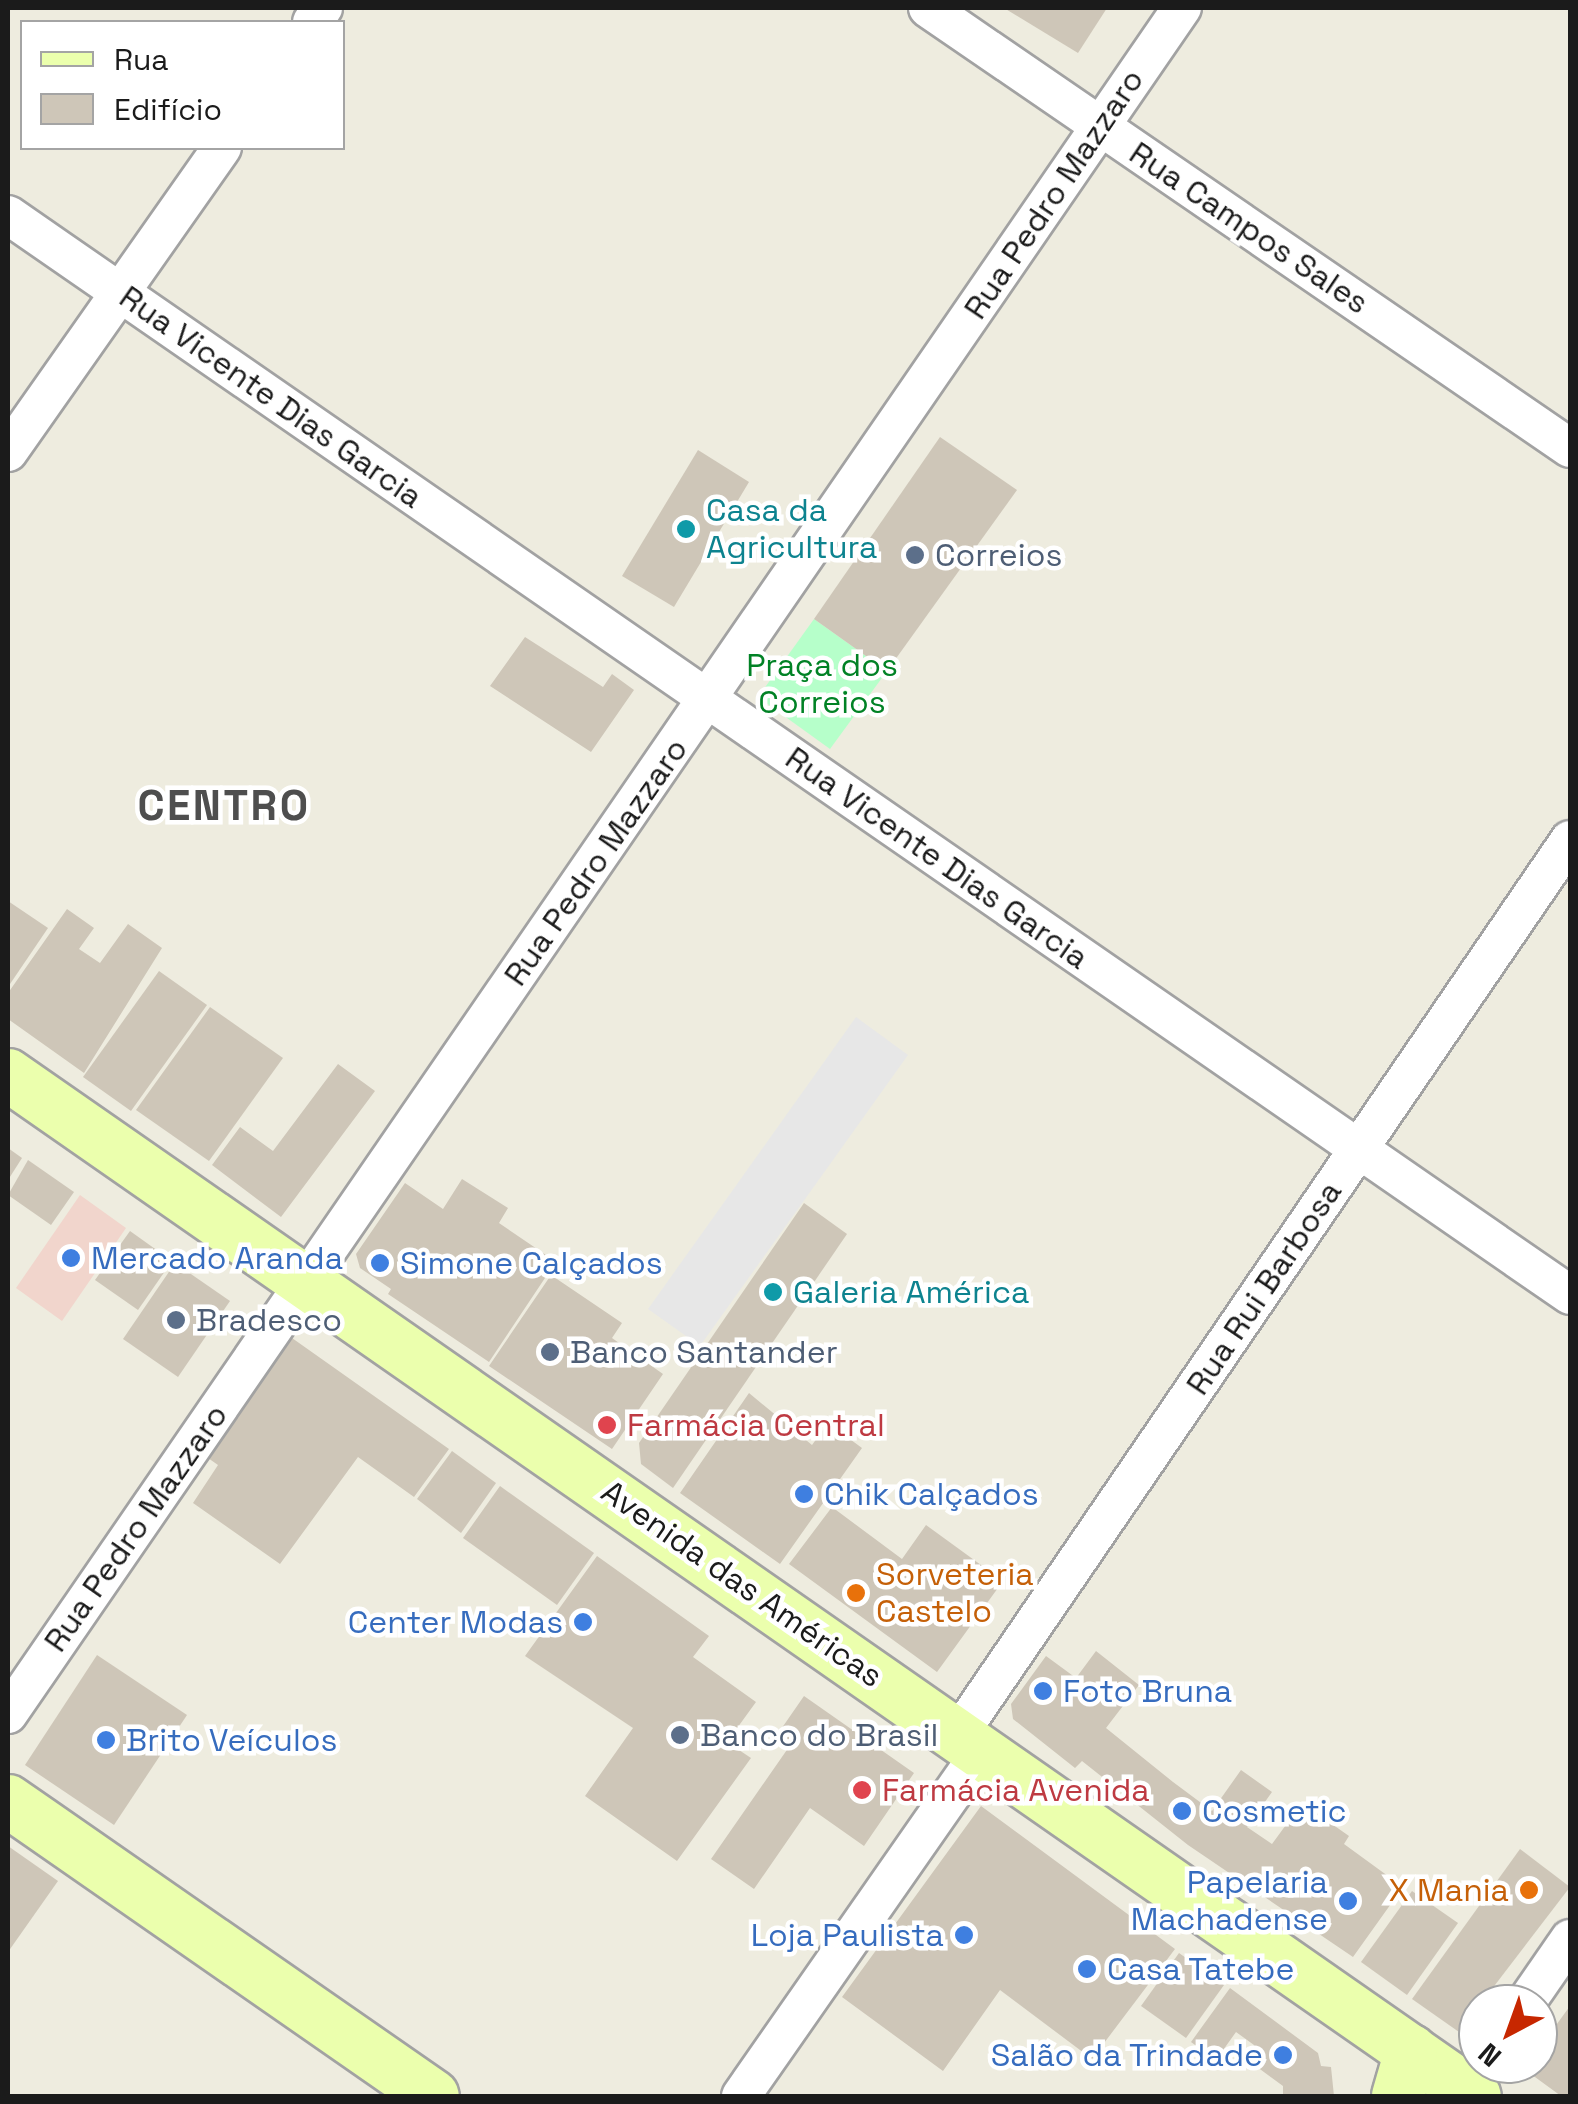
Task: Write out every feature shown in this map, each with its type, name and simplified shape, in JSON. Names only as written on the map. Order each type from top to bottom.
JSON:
[{"type":"main road","name":"Avenida das Américas","points":[[8,1074],[970,1744],[1404,2074],[1458,2081]]},
{"type":"main road","points":[[8,1801],[432,2096]]},
{"type":"street","name":"Rua Campos Sales","points":[[928,8],[1570,448]]},
{"type":"street","name":"Rua Pedro Mazzaro","points":[[8,1714],[1182,8]]},
{"type":"street","points":[[8,452],[221,150]]},
{"type":"street","name":"Rua Vicente Dias Garcia","points":[[8,216],[1570,1295]]},
{"type":"street","name":"Rua Rui Barbosa","points":[[741,2096],[1358,1150],[1570,840]]},
{"type":"street","points":[[1539,1984],[1570,1939]]},
{"type":"shaded area","points":[[856,1017],[908,1055],[700,1346],[648,1309]]},
{"type":"shaded area","name":"Mercado Aranda","points":[[80,1195],[126,1228],[62,1321],[16,1288]]},
{"type":"green space","name":"Praça dos Correios","points":[[814,619],[887,671],[830,749],[758,697]]},
{"type":"building","points":[[1004,8],[1107,8],[1078,53]]},
{"type":"building","name":"Correios","points":[[940,437],[1017,490],[887,671],[814,619]]},
{"type":"building","name":"Casa da Agricultura","points":[[698,450],[749,482],[674,607],[622,576]]},
{"type":"building","points":[[525,637],[603,687],[612,674],[634,690],[591,752],[490,686]]},
{"type":"building","points":[[8,901],[48,928],[8,987]]},
{"type":"building","points":[[67,909],[94,928],[79,949],[100,963],[128,924],[162,948],[84,1073],[8,1019],[8,993]]},
{"type":"building","points":[[159,971],[207,1005],[131,1111],[83,1077]]},
{"type":"building","points":[[210,1007],[283,1058],[209,1161],[136,1110]]},
{"type":"building","points":[[338,1064],[375,1091],[281,1217],[212,1165],[240,1127],[273,1151]]},
{"type":"building","points":[[8,1148],[22,1158],[8,1180]]},
{"type":"building","points":[[28,1160],[74,1192],[51,1225],[8,1195]]},
{"type":"building","points":[[462,1179],[508,1208],[499,1223],[546,1255],[540,1263],[551,1269],[489,1362],[388,1294],[391,1289],[360,1268],[356,1254],[405,1183],[443,1209]]},
{"type":"building","points":[[804,1203],[847,1234],[673,1488],[641,1464],[639,1443]]},
{"type":"building","points":[[130,1231],[172,1261],[138,1310],[95,1280]]},
{"type":"building","name":"Bradesco","points":[[175,1263],[230,1301],[178,1377],[123,1339]]},
{"type":"building","name":"Banco Santander","points":[[551,1275],[622,1323],[612,1338],[663,1374],[612,1449],[489,1366]]},
{"type":"building","points":[[292,1338],[449,1449],[414,1497],[358,1457],[280,1564],[193,1503],[218,1465],[208,1458]]},
{"type":"building","points":[[749,1393],[812,1445],[828,1423],[862,1448],[780,1564],[680,1493]]},
{"type":"building","points":[[452,1451],[496,1483],[461,1533],[417,1499]]},
{"type":"building","points":[[500,1486],[594,1553],[557,1605],[463,1538]]},
{"type":"building","points":[[832,1507],[902,1559],[926,1525],[1003,1581],[937,1672],[789,1564]]},
{"type":"building","points":[[597,1556],[709,1636],[693,1657],[756,1702],[727,1742],[751,1758],[677,1861],[585,1796],[633,1728],[525,1656]]},
{"type":"building","points":[[1096,1651],[1139,1685],[1106,1728],[1173,1782],[1212,1811],[1241,1770],[1272,1792],[1247,1827],[1272,1844],[1302,1803],[1349,1836],[1344,1844],[1403,1887],[1353,1957],[1188,1845],[1082,1761],[1075,1768],[1013,1719],[1011,1704],[1046,1656],[1076,1678]]},
{"type":"building","name":"Brito Veículos","points":[[97,1655],[187,1715],[114,1825],[25,1765]]},
{"type":"building","points":[[804,1696],[914,1773],[864,1846],[810,1808],[754,1889],[711,1859],[791,1744],[777,1735]]},
{"type":"building","name":"Loja Paulista","points":[[981,1806],[1175,1949],[1092,2059],[1000,1990],[943,2071],[842,1997]]},
{"type":"building","points":[[8,1846],[58,1881],[8,1952]]},
{"type":"building","points":[[1520,1849],[1570,1887],[1496,1984],[1458,1984],[1458,2031],[1412,1999]]},
{"type":"building","points":[[1412,1891],[1458,1923],[1407,1995],[1361,1962]]},
{"type":"building","points":[[1179,1953],[1224,1985],[1186,2038],[1141,2006]]},
{"type":"building","points":[[1230,1988],[1318,2053],[1321,2066],[1331,2067],[1334,2096],[1283,2096],[1283,2086],[1245,2058],[1254,2045],[1236,2032],[1216,2060],[1191,2042]]},
{"type":"building","points":[[1570,2006],[1570,2096],[1561,2096],[1545,2084],[1558,2084],[1558,2022]]},
{"type":"place","name":"Casa da Agricultura","points":[[686,529]]},
{"type":"place","name":"Correios","points":[[915,555]]},
{"type":"place","name":"Mercado Aranda","points":[[71,1258]]},
{"type":"place","name":"Simone Calçados","points":[[380,1263]]},
{"type":"place","name":"Galeria América","points":[[773,1292]]},
{"type":"place","name":"Bradesco","points":[[176,1320]]},
{"type":"place","name":"Banco Santander","points":[[550,1352]]},
{"type":"place","name":"Farmácia Central","points":[[607,1425]]},
{"type":"place","name":"Chik Calçados","points":[[804,1494]]},
{"type":"place","name":"Sorveteria Castelo","points":[[856,1593]]},
{"type":"place","name":"Center Modas","points":[[583,1622]]},
{"type":"place","name":"Foto Bruna","points":[[1043,1691]]},
{"type":"place","name":"Banco do Brasil","points":[[680,1735]]},
{"type":"place","name":"Brito Veículos","points":[[106,1740]]},
{"type":"place","name":"Farmácia Avenida","points":[[862,1790]]},
{"type":"place","name":"Cosmetic","points":[[1182,1811]]},
{"type":"place","name":"X Mania","points":[[1529,1890]]},
{"type":"place","name":"Papelaria Machadense","points":[[1348,1901]]},
{"type":"place","name":"Loja Paulista","points":[[964,1935]]},
{"type":"place","name":"Casa Tatebe","points":[[1087,1969]]},
{"type":"place","name":"Salão da Trindade","points":[[1283,2055]]},
{"type":"district","name":"CENTRO","points":[[224,806]]}]
